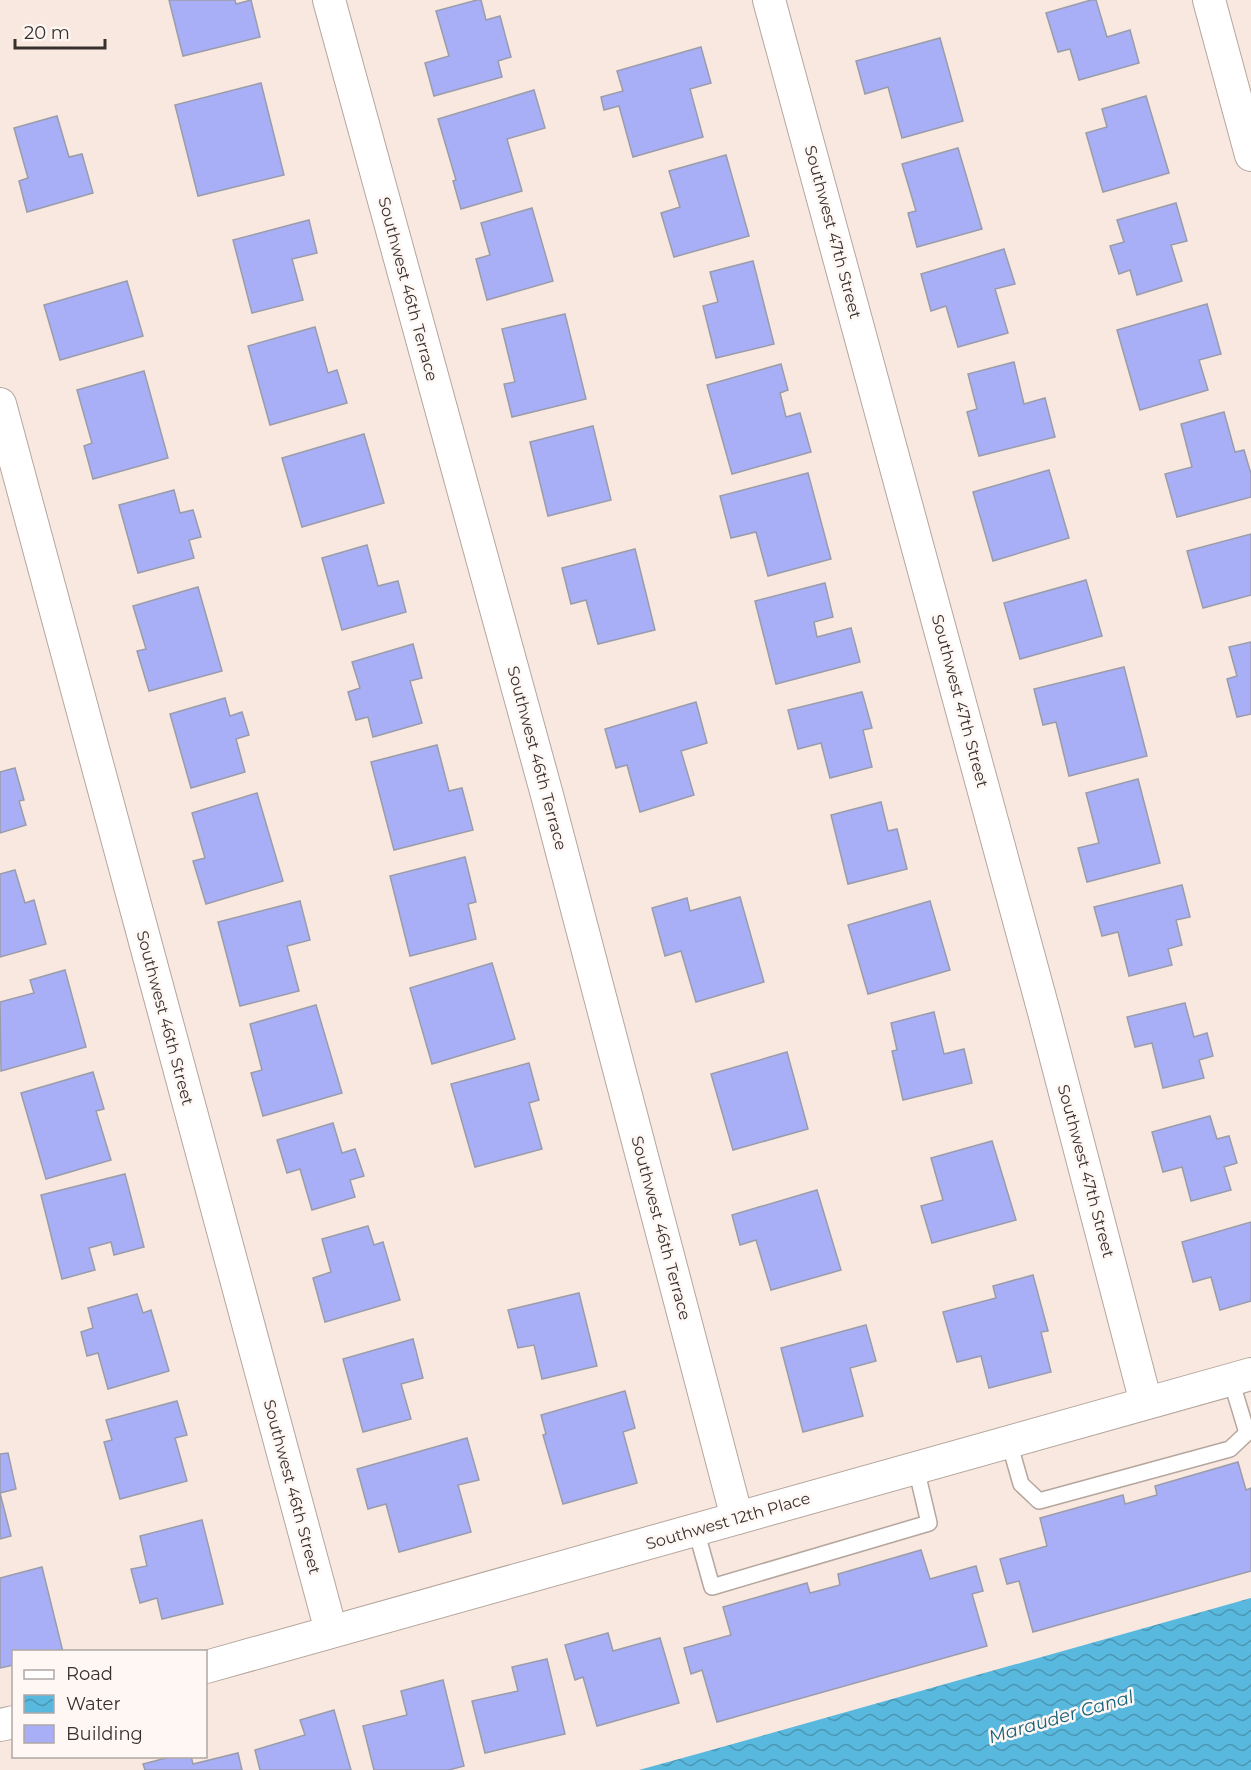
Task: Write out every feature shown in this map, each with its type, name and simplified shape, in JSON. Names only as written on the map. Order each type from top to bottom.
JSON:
[{"type":"street","name":"Southwest 46th Terrace","points":[[329,0],[547,795],[737,1518]]},
{"type":"street","name":"Southwest 47th Street","points":[[769,0],[1045,1016],[1146,1403]]},
{"type":"street","points":[[1209,0],[1251,155]]},
{"type":"street","name":"Southwest 46th Street","points":[[0,404],[332,1631]]},
{"type":"street","name":"Southwest 12th Place","points":[[207,1667],[1241,1377]]},
{"type":"lane","points":[[1009,1442],[1021,1484],[1039,1501],[1230,1449],[1247,1432],[1241,1377]]},
{"type":"lane","points":[[696,1530],[712,1587],[929,1523],[916,1468]]},
{"type":"water","name":"Marauder Canal","points":[[1251,1598],[1251,1770],[639,1770],[697,1754]]},
{"type":"building","points":[[169,0],[235,0],[236,4],[251,0],[260,37],[183,56]]},
{"type":"building","points":[[481,0],[486,20],[500,16],[511,57],[498,61],[502,77],[434,96],[425,63],[449,56],[436,11]]},
{"type":"building","points":[[1096,0],[1107,37],[1130,30],[1139,63],[1079,80],[1070,49],[1058,52],[1046,13]]},
{"type":"building","points":[[940,38],[963,121],[902,138],[888,87],[865,94],[856,61]]},
{"type":"building","points":[[701,47],[711,83],[690,89],[703,137],[633,157],[619,106],[604,110],[601,97],[623,91],[617,71]]},
{"type":"building","points":[[261,83],[284,175],[198,196],[175,105]]},
{"type":"building","points":[[534,90],[545,128],[507,139],[522,191],[461,209],[453,181],[456,180],[438,119]]},
{"type":"building","points":[[1146,96],[1169,173],[1103,192],[1086,133],[1107,127],[1102,109]]},
{"type":"building","points":[[57,116],[69,157],[82,154],[93,193],[27,212],[19,181],[28,178],[14,128]]},
{"type":"building","points":[[958,148],[982,229],[917,247],[908,213],[916,211],[902,164]]},
{"type":"building","points":[[726,155],[749,236],[674,257],[661,213],[680,207],[669,171]]},
{"type":"building","points":[[1176,203],[1187,241],[1171,245],[1182,281],[1137,295],[1130,270],[1119,274],[1110,246],[1124,242],[1117,220]]},
{"type":"building","points":[[532,208],[553,281],[487,300],[476,259],[490,255],[481,223]]},
{"type":"building","points":[[309,220],[317,253],[292,259],[303,300],[252,313],[233,240]]},
{"type":"building","points":[[1004,249],[1015,284],[995,289],[1008,333],[958,347],[946,306],[931,311],[921,274]]},
{"type":"building","points":[[753,261],[774,344],[716,358],[703,306],[718,302],[710,272]]},
{"type":"building","points":[[127,281],[143,336],[60,360],[44,305]]},
{"type":"building","points":[[1207,304],[1221,354],[1199,360],[1208,390],[1140,410],[1117,330]]},
{"type":"building","points":[[565,314],[586,399],[512,417],[504,384],[515,382],[502,329]]},
{"type":"building","points":[[315,327],[328,373],[337,370],[347,403],[270,425],[248,346]]},
{"type":"building","points":[[1014,362],[1024,404],[1045,398],[1055,437],[979,456],[967,412],[977,409],[968,374]]},
{"type":"building","points":[[781,364],[788,390],[780,393],[786,417],[800,413],[811,452],[732,474],[707,385]]},
{"type":"building","points":[[144,371],[168,458],[93,479],[84,446],[92,443],[77,390]]},
{"type":"building","points":[[1224,412],[1235,452],[1244,450],[1251,474],[1251,497],[1177,517],[1165,474],[1192,467],[1181,424]]},
{"type":"building","points":[[593,426],[611,500],[548,516],[530,442]]},
{"type":"building","points":[[364,434],[384,503],[302,527],[282,458]]},
{"type":"building","points":[[1049,470],[1069,538],[993,561],[973,492]]},
{"type":"building","points":[[808,473],[831,559],[768,576],[756,532],[731,538],[720,496]]},
{"type":"building","points":[[174,490],[180,513],[193,510],[201,537],[189,540],[194,558],[138,573],[119,505]]},
{"type":"building","points":[[1251,534],[1251,595],[1203,608],[1187,551]]},
{"type":"building","points":[[367,545],[378,586],[398,581],[406,612],[342,630],[322,558]]},
{"type":"building","points":[[635,549],[655,630],[598,644],[586,600],[571,604],[562,568]]},
{"type":"building","points":[[1086,580],[1102,636],[1020,659],[1004,603]]},
{"type":"building","points":[[825,583],[833,617],[814,622],[817,637],[851,628],[860,662],[776,684],[755,601]]},
{"type":"building","points":[[198,587],[222,671],[149,691],[137,651],[146,649],[133,606]]},
{"type":"building","points":[[1251,642],[1251,714],[1237,717],[1227,679],[1237,676],[1229,647]]},
{"type":"building","points":[[413,644],[422,678],[410,681],[422,723],[373,737],[368,717],[356,720],[348,692],[360,688],[352,662]]},
{"type":"building","points":[[1124,667],[1147,756],[1069,776],[1056,722],[1043,725],[1034,689]]},
{"type":"building","points":[[862,692],[872,728],[863,730],[872,767],[830,778],[821,743],[798,749],[788,710]]},
{"type":"building","points":[[225,698],[230,716],[242,712],[249,735],[236,739],[245,772],[191,788],[170,714]]},
{"type":"building","points":[[696,702],[707,743],[681,751],[694,795],[640,812],[627,765],[616,768],[605,729]]},
{"type":"building","points":[[437,745],[449,791],[462,788],[473,830],[394,850],[371,762]]},
{"type":"building","points":[[15,768],[24,800],[19,801],[26,825],[0,833],[0,772]]},
{"type":"building","points":[[1138,779],[1160,863],[1087,882],[1078,848],[1099,843],[1086,793]]},
{"type":"building","points":[[257,793],[283,881],[206,904],[193,861],[205,858],[192,813]]},
{"type":"building","points":[[881,802],[888,831],[897,829],[907,869],[848,884],[831,815]]},
{"type":"building","points":[[465,857],[476,902],[468,904],[476,939],[410,956],[390,876]]},
{"type":"building","points":[[15,870],[25,903],[34,900],[46,944],[0,957],[0,874]]},
{"type":"building","points":[[1182,885],[1190,917],[1176,920],[1182,945],[1168,949],[1172,965],[1129,976],[1118,932],[1102,936],[1094,907]]},
{"type":"building","points":[[740,897],[764,982],[696,1002],[681,951],[665,956],[652,908],[687,898],[690,911]]},
{"type":"building","points":[[300,901],[310,940],[287,946],[299,991],[240,1006],[218,922]]},
{"type":"building","points":[[930,901],[950,970],[868,994],[848,925]]},
{"type":"building","points":[[492,963],[515,1039],[432,1064],[410,988]]},
{"type":"building","points":[[65,970],[86,1047],[1,1071],[0,1002],[34,993],[30,980]]},
{"type":"building","points":[[1185,1003],[1194,1037],[1207,1033],[1213,1056],[1199,1060],[1204,1078],[1163,1088],[1152,1043],[1135,1047],[1127,1017]]},
{"type":"building","points":[[316,1005],[342,1093],[263,1116],[251,1073],[262,1070],[250,1024]]},
{"type":"building","points":[[934,1012],[944,1054],[964,1049],[972,1083],[903,1100],[892,1051],[897,1050],[891,1023]]},
{"type":"building","points":[[787,1052],[808,1129],[733,1150],[711,1074]]},
{"type":"building","points":[[529,1063],[539,1100],[529,1103],[542,1149],[475,1167],[451,1084]]},
{"type":"building","points":[[93,1072],[104,1109],[96,1111],[111,1160],[46,1179],[21,1093]]},
{"type":"building","points":[[1210,1116],[1217,1139],[1229,1136],[1237,1163],[1224,1167],[1231,1190],[1191,1201],[1182,1167],[1163,1172],[1152,1132]]},
{"type":"building","points":[[333,1123],[342,1153],[355,1149],[364,1176],[350,1180],[355,1197],[312,1210],[300,1169],[287,1173],[277,1140]]},
{"type":"building","points":[[992,1141],[1016,1220],[932,1243],[921,1206],[943,1200],[931,1158]]},
{"type":"building","points":[[125,1174],[144,1247],[114,1255],[111,1242],[89,1248],[95,1270],[62,1279],[41,1195]]},
{"type":"building","points":[[817,1190],[841,1270],[771,1290],[756,1240],[740,1245],[732,1215]]},
{"type":"building","points":[[1251,1222],[1251,1301],[1220,1310],[1211,1277],[1193,1282],[1182,1242]]},
{"type":"building","points":[[368,1226],[374,1245],[383,1242],[400,1300],[325,1322],[313,1278],[331,1272],[322,1239]]},
{"type":"building","points":[[1033,1275],[1048,1331],[1041,1332],[1051,1372],[989,1388],[981,1356],[957,1362],[943,1312],[996,1298],[993,1286]]},
{"type":"building","points":[[579,1293],[597,1366],[542,1379],[534,1345],[518,1348],[508,1310]]},
{"type":"building","points":[[137,1294],[143,1313],[151,1310],[169,1371],[108,1389],[98,1353],[87,1356],[81,1332],[93,1328],[88,1308]]},
{"type":"building","points":[[866,1325],[876,1361],[850,1368],[863,1416],[803,1432],[781,1348]]},
{"type":"building","points":[[413,1339],[423,1378],[401,1384],[411,1419],[363,1432],[343,1359]]},
{"type":"building","points":[[625,1391],[635,1428],[623,1432],[637,1483],[563,1504],[543,1435],[546,1434],[541,1415]]},
{"type":"building","points":[[177,1401],[187,1435],[175,1438],[187,1481],[120,1499],[104,1442],[112,1440],[106,1420]]},
{"type":"building","points":[[467,1438],[479,1480],[458,1485],[471,1532],[399,1552],[386,1504],[368,1509],[357,1469]]},
{"type":"building","points":[[8,1453],[16,1489],[0,1493],[0,1454]]},
{"type":"building","points":[[1238,1462],[1246,1490],[1251,1488],[1251,1571],[1033,1632],[1019,1581],[1007,1584],[1000,1559],[1047,1546],[1040,1518],[1123,1495],[1125,1504],[1157,1495],[1155,1486]]},
{"type":"building","points":[[0,1493],[11,1536],[0,1539]]},
{"type":"building","points":[[202,1520],[223,1604],[162,1619],[157,1598],[140,1603],[131,1569],[147,1566],[140,1536]]},
{"type":"building","points":[[921,1550],[930,1579],[976,1566],[983,1591],[972,1594],[987,1646],[717,1722],[702,1670],[691,1674],[684,1648],[731,1635],[723,1607],[807,1583],[810,1593],[840,1585],[838,1574]]},
{"type":"building","points":[[42,1567],[63,1650],[12,1650],[12,1665],[0,1668],[0,1578]]},
{"type":"building","points":[[608,1633],[613,1651],[660,1638],[679,1703],[597,1726],[583,1677],[575,1680],[565,1645]]},
{"type":"building","points":[[547,1659],[565,1734],[485,1753],[472,1701],[518,1691],[512,1667]]},
{"type":"building","points":[[443,1680],[464,1766],[449,1770],[374,1770],[363,1726],[407,1715],[401,1691]]},
{"type":"building","points":[[334,1710],[351,1770],[260,1770],[255,1750],[305,1735],[300,1720]]},
{"type":"building","points":[[238,1753],[242,1770],[145,1770],[143,1764],[166,1758],[192,1758],[193,1764]]}]
